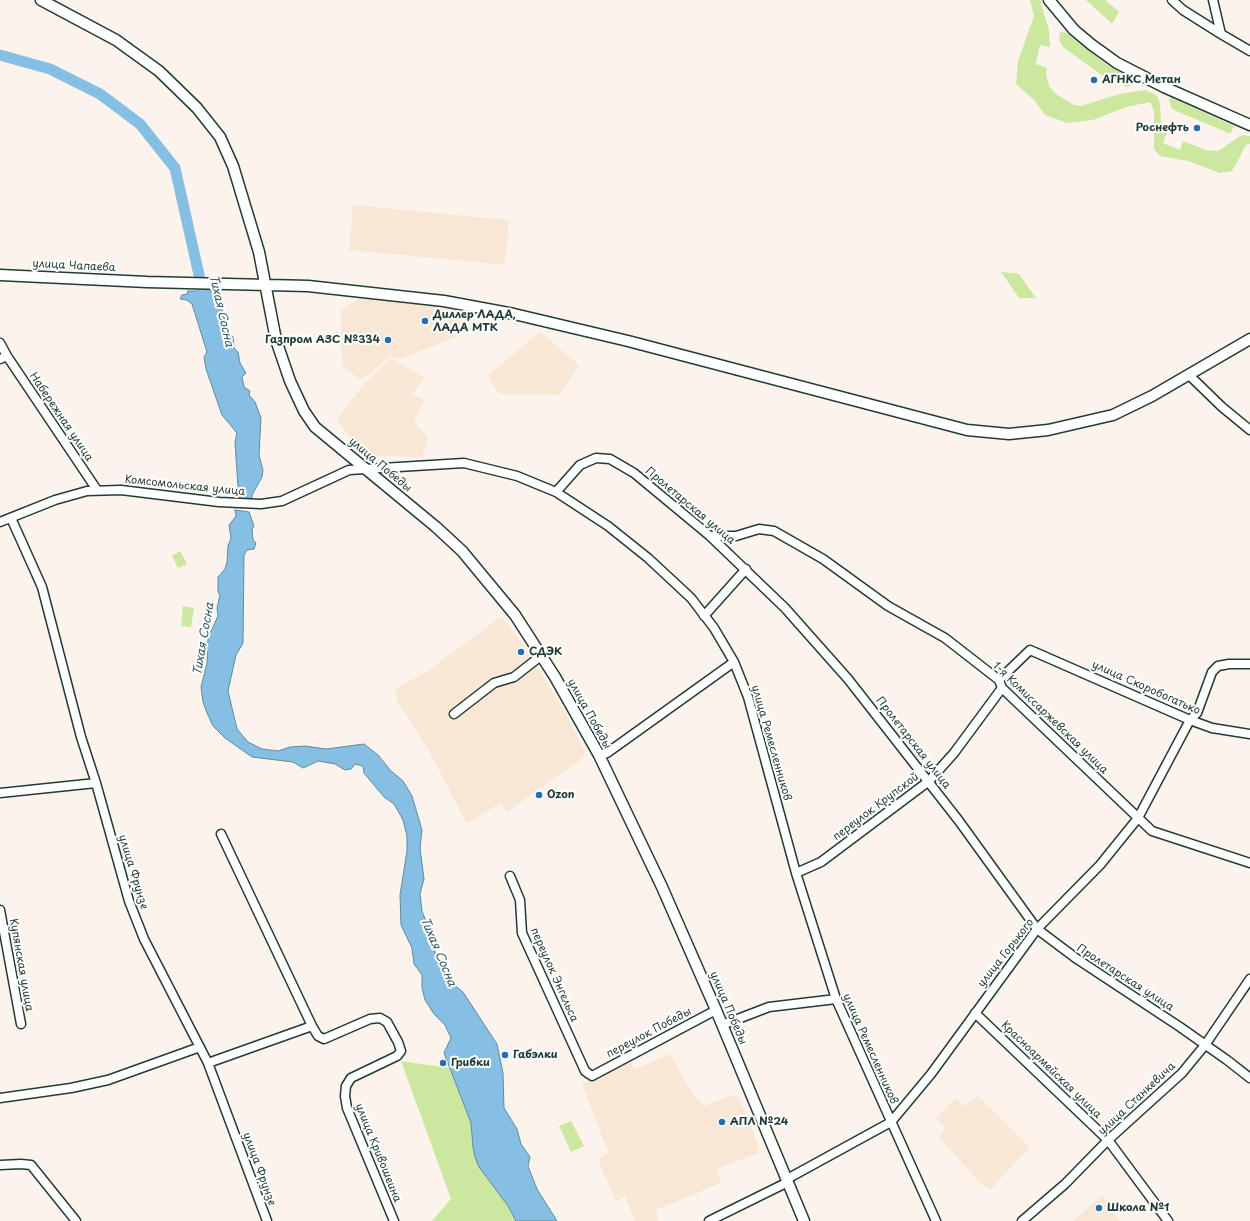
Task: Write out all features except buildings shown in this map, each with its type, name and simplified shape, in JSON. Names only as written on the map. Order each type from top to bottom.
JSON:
[{"type":"main road","name":"улица Победы","points":[[41,0],[116,40],[159,71],[201,114],[220,137],[233,166],[259,252],[267,285],[276,340],[290,381],[304,411],[315,427],[436,526],[462,551],[511,610],[542,655],[599,755],[662,887],[716,1010],[804,1221]]},
{"type":"main road","points":[[1049,0],[1074,30],[1092,46],[1117,63],[1164,87],[1250,125]]},
{"type":"main road","name":"улица Чапаева","points":[[0,275],[147,282],[308,286],[444,301],[514,314],[628,341],[935,422],[974,431],[1009,434],[1048,430],[1113,415],[1189,375],[1250,339]]},
{"type":"street","points":[[1172,0],[1183,10],[1250,51]]},
{"type":"street","points":[[1213,0],[1221,34]]},
{"type":"street","name":"Набережная улица","points":[[0,343],[4,358],[97,490]]},
{"type":"street","points":[[1189,375],[1222,407],[1250,430]]},
{"type":"street","name":"Пролетарская улица","points":[[556,492],[580,465],[596,458],[610,459],[634,473],[710,536],[785,608],[848,679],[929,781],[1037,929],[1077,959],[1205,1045],[1250,1078]]},
{"type":"street","name":"улица Ремесленников","points":[[366,468],[464,463],[518,476],[556,492],[608,526],[648,558],[691,598],[714,628],[734,662],[748,697],[796,873],[836,999],[936,1221]]},
{"type":"street","name":"Комсомольская улица","points":[[0,522],[55,500],[81,492],[97,490],[121,490],[219,502],[261,504],[282,501],[349,470],[366,468]]},
{"type":"street","name":"улица Фрунзе","points":[[11,518],[42,587],[81,737],[96,783],[129,901],[144,939],[208,1063],[267,1221]]},
{"type":"street","name":"1-я Комиссаржевская улица","points":[[710,536],[736,536],[759,528],[774,531],[823,559],[888,606],[945,638],[999,680],[1002,688],[1152,831],[1250,863]]},
{"type":"street","points":[[704,616],[746,569]]},
{"type":"street","name":"улица Скоробогатько","points":[[999,680],[1030,650],[1190,720],[1212,728],[1250,734]]},
{"type":"street","points":[[454,714],[494,683],[514,677],[542,655]]},
{"type":"street","points":[[599,755],[607,753],[734,662]]},
{"type":"street","name":"улица Горького","points":[[709,1221],[787,1181],[891,1122],[930,1074],[1037,929],[1100,865],[1138,818],[1190,720],[1197,713],[1212,672],[1218,666],[1229,664],[1250,664]]},
{"type":"street","name":"переулок Крупской","points":[[796,873],[821,862],[929,781],[954,753],[1002,688]]},
{"type":"street","points":[[0,793],[96,783]]},
{"type":"street","name":"улица Кривошеина","points":[[221,834],[318,1036],[324,1039],[370,1019],[380,1018],[387,1022],[398,1042],[401,1051],[397,1056],[351,1078],[346,1086],[345,1096],[347,1108],[394,1221]]},
{"type":"street","name":"переулок Энгельса","points":[[510,876],[520,900],[522,933],[585,1071],[592,1076]]},
{"type":"street","name":"Купянская улица","points":[[0,910],[20,1024]]},
{"type":"street","name":"улица Станкевича","points":[[1022,1221],[1065,1184],[1108,1140],[1182,1073],[1205,1045],[1250,978]]},
{"type":"street","points":[[722,1025],[769,1007],[836,999]]},
{"type":"street","name":"переулок Победы","points":[[592,1076],[716,1010]]},
{"type":"street","name":"Красноармейская улица","points":[[975,1012],[1108,1140],[1168,1221]]},
{"type":"street","points":[[208,1063],[312,1026]]},
{"type":"street","points":[[0,1098],[71,1088],[108,1080],[200,1047]]},
{"type":"street","points":[[0,1165],[31,1165],[76,1221]]},
{"type":"shaded area","points":[[353,205],[509,220],[505,265],[349,250]]},
{"type":"shaded area","points":[[358,299],[429,304],[460,309],[459,336],[400,359],[391,356],[361,380],[342,366],[341,310]]},
{"type":"shaded area","points":[[540,332],[579,365],[560,395],[499,394],[488,375]]},
{"type":"shaded area","points":[[391,358],[425,378],[412,394],[425,400],[414,422],[428,438],[422,457],[371,456],[354,443],[337,420],[362,386]]},
{"type":"shaded area","points":[[499,618],[504,619],[530,654],[568,717],[585,752],[583,758],[507,812],[500,803],[467,824],[429,751],[397,701],[396,689],[429,670]]},
{"type":"shaded area","points":[[670,1054],[694,1096],[704,1106],[731,1095],[739,1098],[759,1146],[758,1153],[717,1169],[721,1183],[656,1210],[658,1221],[635,1221],[625,1195],[616,1202],[598,1160],[608,1152],[582,1084],[629,1058],[635,1069]]},
{"type":"shaded area","points":[[978,1096],[1030,1147],[990,1190],[980,1183],[939,1137],[946,1128],[936,1119],[955,1098],[964,1106]]},
{"type":"shaded area","name":"Школа №1","points":[[1102,1195],[1120,1221],[1073,1221]]},
{"type":"green space","points":[[1030,0],[1040,0],[1049,30],[1050,47],[1040,45],[1036,64],[1047,68],[1046,74],[1049,86],[1056,94],[1074,105],[1080,106],[1120,94],[1146,90],[1157,96],[1160,104],[1161,121],[1164,130],[1167,133],[1163,143],[1180,150],[1183,141],[1206,150],[1218,151],[1242,135],[1250,136],[1250,144],[1246,145],[1232,171],[1220,173],[1188,161],[1160,156],[1154,149],[1154,111],[1150,102],[1126,107],[1093,120],[1067,123],[1045,115],[1035,101],[1016,84],[1018,61],[1034,16]]},
{"type":"green space","points":[[1086,0],[1105,0],[1119,12],[1112,24]]},
{"type":"green space","points":[[1060,32],[1067,33],[1107,65],[1139,82],[1127,87],[1104,77],[1063,47],[1059,40]]},
{"type":"green space","points":[[1172,98],[1234,126],[1231,133],[1174,110],[1171,107],[1169,99]]},
{"type":"green space","points":[[1001,272],[1019,274],[1036,298],[1019,298]]},
{"type":"green space","points":[[180,551],[187,564],[178,568],[172,556]]},
{"type":"green space","points":[[183,606],[194,608],[191,627],[181,626]]},
{"type":"green space","points":[[401,1061],[449,1068],[471,1123],[472,1136],[479,1167],[508,1206],[516,1221],[432,1221],[451,1199]]},
{"type":"green space","points":[[571,1121],[584,1146],[571,1152],[559,1126]]},
{"type":"water","points":[[188,291],[212,291],[214,298],[221,305],[227,330],[233,337],[234,348],[238,352],[240,363],[246,373],[242,377],[244,387],[250,391],[249,395],[255,402],[261,418],[259,455],[263,470],[262,477],[252,495],[252,504],[234,502],[238,487],[235,442],[237,433],[222,415],[206,369],[204,357],[207,352],[192,304],[187,300],[180,299],[182,295],[187,294]]},
{"type":"water","points":[[235,510],[249,512],[254,526],[252,529],[253,540],[256,543],[254,549],[247,550],[244,555],[243,643],[236,655],[228,691],[237,729],[248,742],[262,749],[278,751],[290,747],[305,746],[326,749],[364,744],[378,755],[390,770],[403,781],[412,796],[422,830],[420,848],[424,879],[420,894],[422,911],[430,932],[437,960],[447,979],[463,992],[497,1044],[503,1073],[504,1108],[517,1129],[521,1144],[530,1157],[528,1166],[537,1189],[557,1221],[516,1221],[508,1206],[479,1167],[475,1157],[471,1123],[444,1053],[451,1038],[445,1025],[434,1014],[425,1000],[422,988],[422,975],[414,964],[412,948],[401,925],[400,895],[407,851],[407,836],[403,820],[394,804],[384,797],[364,773],[363,766],[355,764],[351,769],[345,770],[335,764],[318,761],[303,768],[293,762],[252,757],[225,738],[213,726],[207,713],[203,702],[201,687],[207,663],[208,638],[218,616],[217,608],[220,595],[218,592],[218,577],[225,569],[227,562],[228,546],[231,538],[229,525],[236,516]]},
{"type":"waterway","name":"Тихая Сосна","points":[[0,55],[50,69],[100,94],[140,124],[175,168],[206,306]]},
{"type":"place","name":"АГНКС Метан","points":[[1094,80]]},
{"type":"place","name":"Роснефть","points":[[1197,128]]},
{"type":"place","name":"Диллер ЛАДА, ЛАДА МТК","points":[[425,321]]},
{"type":"place","name":"Газпром АЗС №334","points":[[388,340]]},
{"type":"place","name":"СДЭК","points":[[521,652]]},
{"type":"place","name":"Ozon","points":[[539,795]]},
{"type":"place","name":"Габэлки","points":[[505,1055]]},
{"type":"place","name":"Грибки","points":[[443,1063]]},
{"type":"place","name":"АПЛ №24","points":[[722,1122]]},
{"type":"place","name":"Школа №1","points":[[1099,1208]]}]
